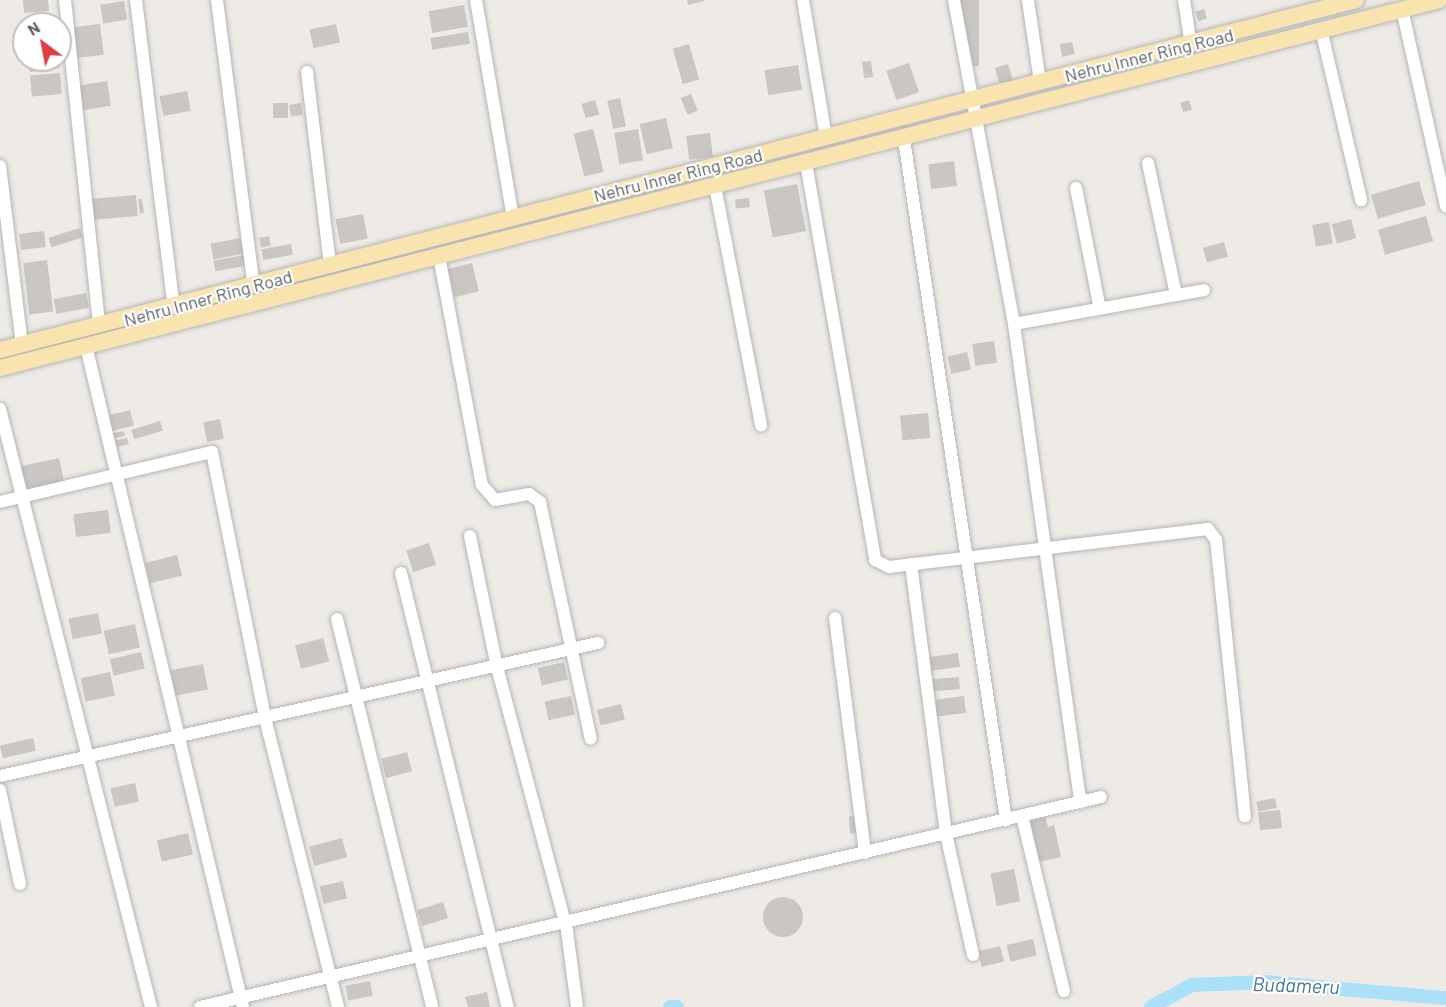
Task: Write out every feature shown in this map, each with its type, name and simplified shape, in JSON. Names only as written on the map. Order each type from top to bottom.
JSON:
[{"type":"main road","points":[[0,368],[976,121],[1440,0]]},
{"type":"main road","name":"Nehru Inner Ring Road","points":[[0,350],[174,308],[330,265],[1191,45],[1347,1]]},
{"type":"street","points":[[65,0],[99,326]]},
{"type":"street","points":[[136,0],[174,308]]},
{"type":"street","points":[[216,0],[254,286]]},
{"type":"street","points":[[476,0],[513,218]]},
{"type":"street","points":[[803,0],[826,138]]},
{"type":"street","points":[[954,0],[1014,324],[1080,802]]},
{"type":"street","points":[[1028,0],[1040,82]]},
{"type":"street","points":[[1184,0],[1191,45]]},
{"type":"street","points":[[1402,9],[1446,206]]},
{"type":"street","points":[[1321,30],[1361,200]]},
{"type":"street","points":[[307,72],[330,265]]},
{"type":"street","points":[[904,139],[1006,820]]},
{"type":"street","points":[[806,163],[872,552],[880,565],[911,564],[1201,527],[1213,534],[1240,738],[1245,816]]},
{"type":"street","points":[[1148,163],[1176,295]]},
{"type":"street","points":[[0,166],[22,345]]},
{"type":"street","points":[[715,186],[760,426]]},
{"type":"street","points":[[1076,188],[1100,309]]},
{"type":"street","points":[[439,256],[482,485],[495,500],[529,494],[540,501],[591,740]]},
{"type":"street","points":[[1014,324],[1204,290]]},
{"type":"street","points":[[86,346],[242,1002]]},
{"type":"street","points":[[0,409],[20,497],[40,556],[151,1007]]},
{"type":"street","points":[[0,502],[212,452],[265,718],[338,1007]]},
{"type":"street","points":[[470,536],[497,667],[565,923],[577,1007]]},
{"type":"street","points":[[911,564],[946,834],[973,955]]},
{"type":"street","points":[[401,573],[425,683],[508,1007]]},
{"type":"street","points":[[835,618],[865,853]]},
{"type":"street","points":[[337,619],[354,699],[432,1007]]},
{"type":"street","points":[[0,776],[598,644]]},
{"type":"street","points":[[0,790],[20,884]]},
{"type":"street","points":[[200,1007],[242,1002],[330,973],[490,941],[1101,797]]},
{"type":"street","points":[[1022,816],[1064,991]]},
{"type":"building","points":[[23,0],[48,0],[49,11],[24,12]]},
{"type":"building","points":[[687,0],[704,0],[704,1],[688,5]]},
{"type":"building","points":[[960,0],[979,0],[979,66],[960,66]]},
{"type":"building","points":[[124,1],[127,20],[103,24],[100,5]]},
{"type":"building","points":[[464,5],[468,27],[432,33],[429,11]]},
{"type":"building","points":[[1204,9],[1207,19],[1198,21],[1195,12]]},
{"type":"building","points":[[100,24],[104,55],[77,58],[73,27]]},
{"type":"building","points":[[336,24],[340,43],[314,48],[310,30]]},
{"type":"building","points":[[468,32],[470,44],[432,50],[430,38]]},
{"type":"building","points":[[1072,42],[1075,54],[1062,57],[1060,44]]},
{"type":"building","points":[[689,44],[699,80],[683,84],[673,49]]},
{"type":"building","points":[[871,61],[873,77],[864,78],[862,62]]},
{"type":"building","points":[[909,63],[919,92],[896,100],[886,71]]},
{"type":"building","points":[[1008,64],[1013,80],[1000,84],[995,68]]},
{"type":"building","points":[[798,65],[802,90],[768,95],[764,70]]},
{"type":"building","points":[[60,73],[62,94],[32,97],[30,76]]},
{"type":"building","points":[[107,81],[111,106],[81,110],[77,86]]},
{"type":"building","points":[[187,91],[191,111],[163,116],[160,96]]},
{"type":"building","points":[[691,94],[698,111],[688,115],[681,98]]},
{"type":"building","points":[[620,98],[626,126],[613,129],[607,101]]},
{"type":"building","points":[[595,100],[599,114],[586,118],[582,104]]},
{"type":"building","points":[[1189,100],[1192,110],[1183,112],[1180,103]]},
{"type":"building","points":[[273,103],[288,103],[288,118],[273,118]]},
{"type":"building","points":[[301,103],[303,115],[291,117],[289,105]]},
{"type":"building","points":[[666,118],[673,148],[647,154],[640,124]]},
{"type":"building","points":[[593,129],[604,172],[584,177],[574,134]]},
{"type":"building","points":[[638,129],[643,161],[619,164],[614,133]]},
{"type":"building","points":[[710,133],[713,157],[689,160],[686,136]]},
{"type":"building","points":[[954,161],[957,186],[931,189],[928,164]]},
{"type":"building","points":[[1419,181],[1426,205],[1378,219],[1371,195]]},
{"type":"building","points":[[797,184],[806,231],[773,238],[764,190]]},
{"type":"building","points":[[136,195],[138,216],[93,220],[91,199]]},
{"type":"building","points":[[749,198],[750,207],[736,208],[735,199]]},
{"type":"building","points":[[142,199],[144,213],[140,213],[138,200]]},
{"type":"building","points":[[363,214],[368,239],[340,244],[336,219]]},
{"type":"building","points":[[1426,216],[1433,241],[1385,255],[1378,230]]},
{"type":"building","points":[[1351,219],[1356,238],[1337,243],[1332,224]]},
{"type":"building","points":[[1329,222],[1333,244],[1316,247],[1312,225]]},
{"type":"building","points":[[80,228],[83,238],[51,247],[48,238]]},
{"type":"building","points":[[44,231],[46,247],[21,250],[19,234]]},
{"type":"building","points":[[269,236],[271,246],[261,248],[259,238]]},
{"type":"building","points":[[240,238],[243,254],[214,259],[211,244]]},
{"type":"building","points":[[1224,242],[1228,256],[1207,262],[1203,248]]},
{"type":"building","points":[[291,244],[293,255],[263,260],[261,249]]},
{"type":"building","points":[[244,255],[246,266],[215,271],[213,260]]},
{"type":"building","points":[[47,260],[53,312],[30,315],[23,263]]},
{"type":"building","points":[[472,263],[479,291],[455,297],[448,269]]},
{"type":"building","points":[[86,293],[89,308],[56,314],[54,299]]},
{"type":"building","points":[[994,341],[997,363],[975,366],[972,344]]},
{"type":"building","points":[[967,352],[971,370],[952,374],[948,356]]},
{"type":"building","points":[[130,410],[134,426],[113,431],[109,415]]},
{"type":"building","points":[[928,413],[930,438],[902,440],[900,415]]},
{"type":"building","points":[[220,419],[224,439],[207,442],[203,422]]},
{"type":"building","points":[[160,421],[163,431],[134,439],[131,430]]},
{"type":"building","points":[[124,431],[125,436],[112,438],[111,433]]},
{"type":"building","points":[[127,438],[129,444],[115,448],[113,441]]},
{"type":"building","points":[[59,458],[64,482],[21,492],[16,467]]},
{"type":"building","points":[[108,510],[111,533],[76,537],[73,514]]},
{"type":"building","points":[[429,543],[436,565],[413,572],[406,550]]},
{"type":"building","points":[[177,555],[182,575],[150,583],[145,563]]},
{"type":"building","points":[[98,613],[102,634],[73,639],[69,619]]},
{"type":"building","points":[[135,624],[140,647],[109,654],[104,631]]},
{"type":"building","points":[[323,638],[329,661],[301,669],[295,646]]},
{"type":"building","points":[[141,652],[145,669],[114,676],[110,659]]},
{"type":"building","points":[[958,653],[960,667],[931,671],[929,657]]},
{"type":"building","points":[[564,662],[568,680],[542,686],[538,668]]},
{"type":"building","points":[[203,664],[208,690],[176,696],[171,670]]},
{"type":"building","points":[[110,672],[115,695],[86,702],[81,678]]},
{"type":"building","points":[[959,677],[960,689],[931,691],[930,680]]},
{"type":"building","points":[[571,696],[575,715],[549,720],[545,702]]},
{"type":"building","points":[[964,696],[966,713],[936,717],[934,700]]},
{"type":"building","points":[[621,704],[625,720],[601,726],[597,710]]},
{"type":"building","points":[[33,738],[36,751],[3,758],[0,746]]},
{"type":"building","points":[[407,752],[412,771],[386,778],[381,759]]},
{"type":"building","points":[[135,783],[139,802],[114,807],[111,788]]},
{"type":"building","points":[[1275,798],[1277,808],[1258,811],[1256,802]]},
{"type":"building","points":[[1280,810],[1282,828],[1260,830],[1258,812]]},
{"type":"building","points":[[849,816],[858,816],[859,833],[850,833]]},
{"type":"building","points":[[1045,817],[1048,827],[1054,825],[1061,857],[1039,862],[1030,821]]},
{"type":"building","points":[[188,833],[193,854],[162,862],[157,840]]},
{"type":"building","points":[[342,838],[347,857],[314,866],[309,847]]},
{"type":"building","points":[[1014,869],[1020,901],[997,906],[990,874]]},
{"type":"building","points":[[343,881],[347,899],[324,904],[320,886]]},
{"type":"building","points":[[783,897],[791,898],[797,903],[802,909],[802,925],[797,931],[791,936],[783,937],[775,936],[769,931],[764,925],[763,917],[764,909],[769,903],[775,898]]},
{"type":"building","points":[[443,902],[448,918],[422,926],[417,910]]},
{"type":"building","points":[[1033,939],[1037,956],[1011,962],[1007,945]]},
{"type":"building","points":[[1000,946],[1004,962],[982,967],[978,952]]},
{"type":"building","points":[[370,981],[373,996],[348,1000],[345,986]]},
{"type":"building","points":[[487,992],[490,1007],[468,1007],[465,997]]},
{"type":"waterway","name":"Budameru","points":[[1151,1007],[1192,985],[1265,982],[1446,998]]},
{"type":"waterway","name":"Budameru","points":[[670,1007],[677,1007]]}]
